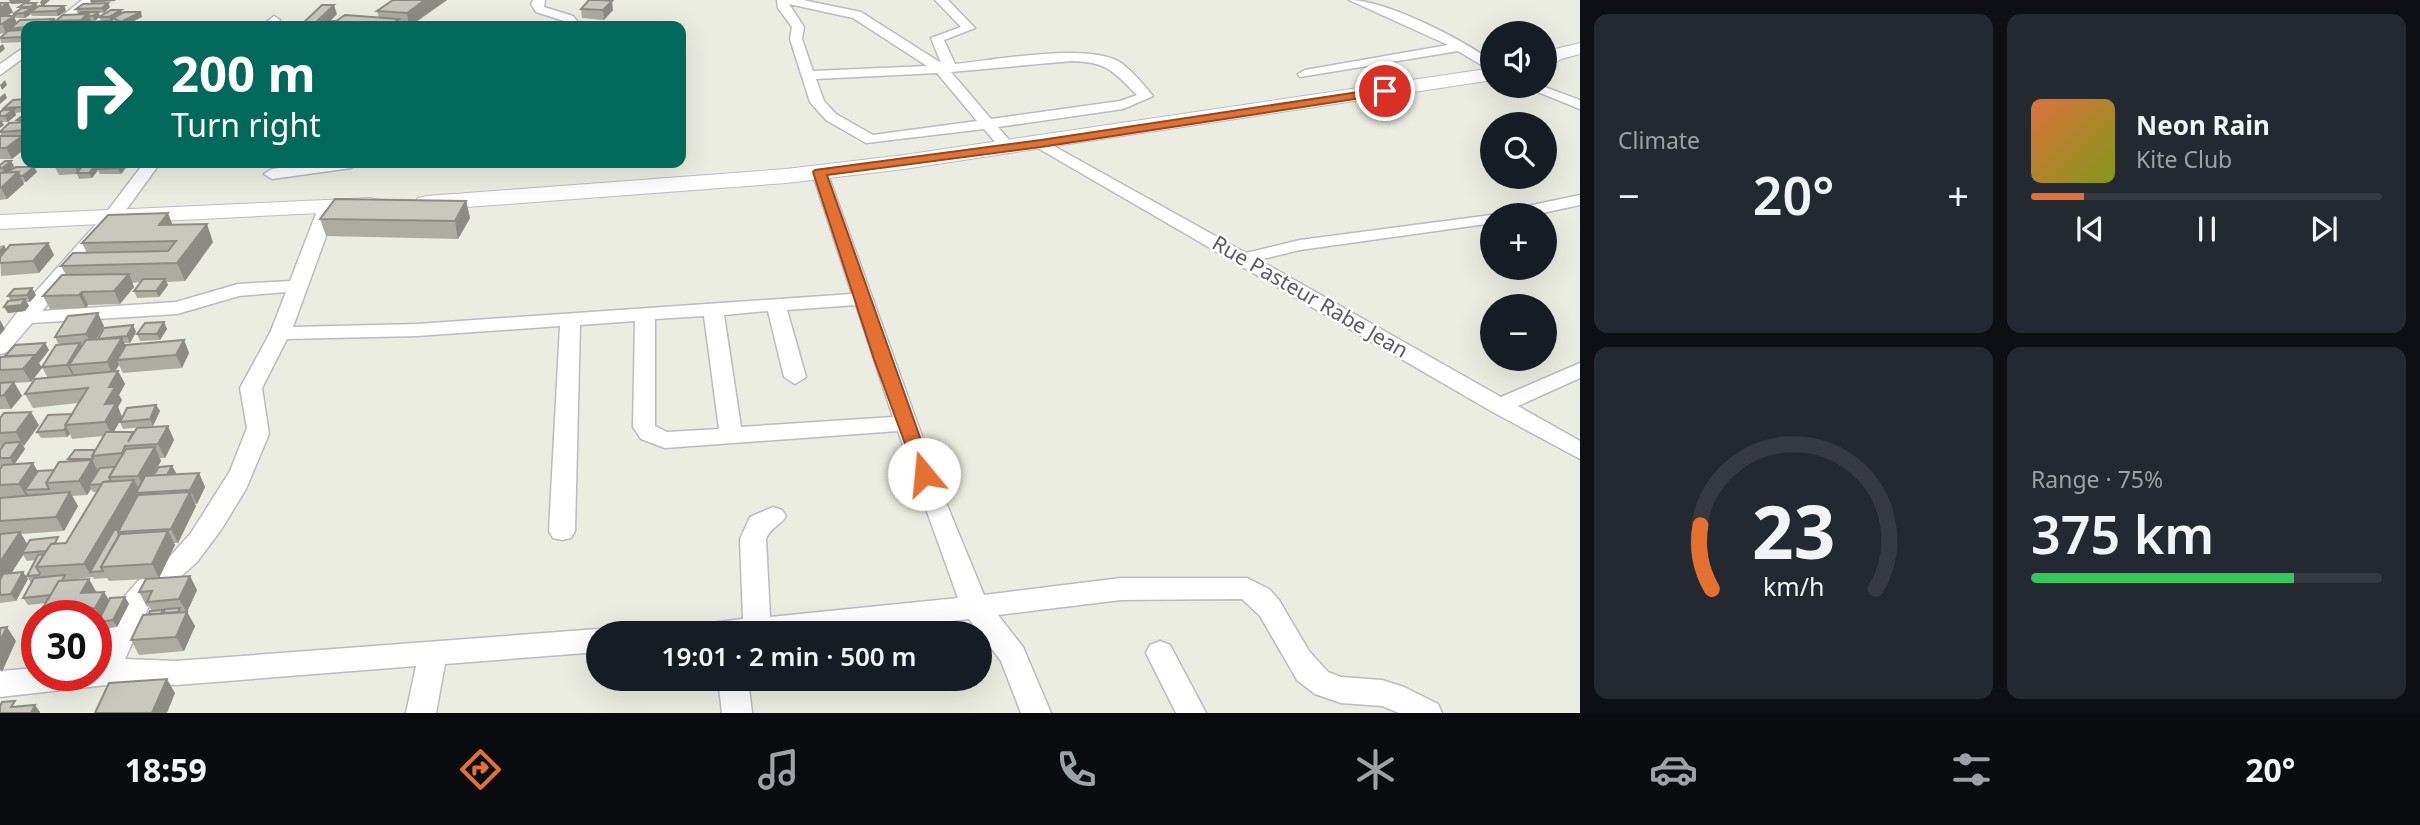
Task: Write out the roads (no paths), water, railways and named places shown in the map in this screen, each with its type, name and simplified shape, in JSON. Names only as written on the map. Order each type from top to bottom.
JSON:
[{"type":"main road","points":[[1557,54],[1580,48]]},
{"type":"main road","points":[[0,222],[402,204],[820,172],[1041,144],[1480,76]]},
{"type":"street","points":[[63,21],[89,0]]},
{"type":"street","points":[[539,0],[537,4],[540,9],[571,21]]},
{"type":"street","points":[[807,75],[946,68],[1072,57],[1097,58],[1115,65],[1146,96],[1123,105],[871,140],[823,110],[807,75],[796,39],[798,27],[784,8],[785,0],[857,15],[946,68]]},
{"type":"street","points":[[941,0],[969,28],[937,38],[946,68],[1008,148]]},
{"type":"street","points":[[1355,0],[1480,60]]},
{"type":"street","points":[[1305,74],[1457,47]]},
{"type":"street","points":[[0,71],[21,54]]},
{"type":"street","points":[[1557,96],[1580,105]]},
{"type":"street","name":"Rue Pasteur Rabe Jean","points":[[1041,144],[1580,451]]},
{"type":"street","points":[[0,348],[112,217],[148,168]]},
{"type":"street","points":[[272,174],[315,168]]},
{"type":"street","points":[[820,172],[933,500],[976,608],[1013,655],[1036,713]]},
{"type":"street","points":[[1557,205],[1580,200]]},
{"type":"street","points":[[112,645],[141,595],[172,572],[191,550],[212,524],[236,485],[258,431],[259,421],[249,396],[251,388],[280,333],[328,206]]},
{"type":"street","points":[[1243,259],[1300,245],[1480,220]]},
{"type":"street","points":[[23,318],[177,308],[238,290],[296,286]]},
{"type":"street","points":[[280,333],[417,330],[862,299]]},
{"type":"street","points":[[776,305],[795,377]]},
{"type":"street","points":[[712,309],[731,436]]},
{"type":"street","points":[[645,313],[644,427],[649,434],[665,440],[908,423]]},
{"type":"street","points":[[562,531],[570,318]]},
{"type":"street","points":[[1499,406],[1580,370]]},
{"type":"street","points":[[757,621],[753,539],[758,524],[773,516]]},
{"type":"street","points":[[864,621],[1121,589],[1247,588],[1264,597],[1284,627],[1303,666],[1316,680],[1329,688],[1383,693],[1427,713]]},
{"type":"street","points":[[112,673],[133,670],[176,673],[586,642]]},
{"type":"street","points":[[421,713],[433,653]]},
{"type":"street","points":[[1160,653],[1191,713]]},
{"type":"street","points":[[0,684],[21,682]]},
{"type":"street","points":[[734,691],[737,713]]}]
